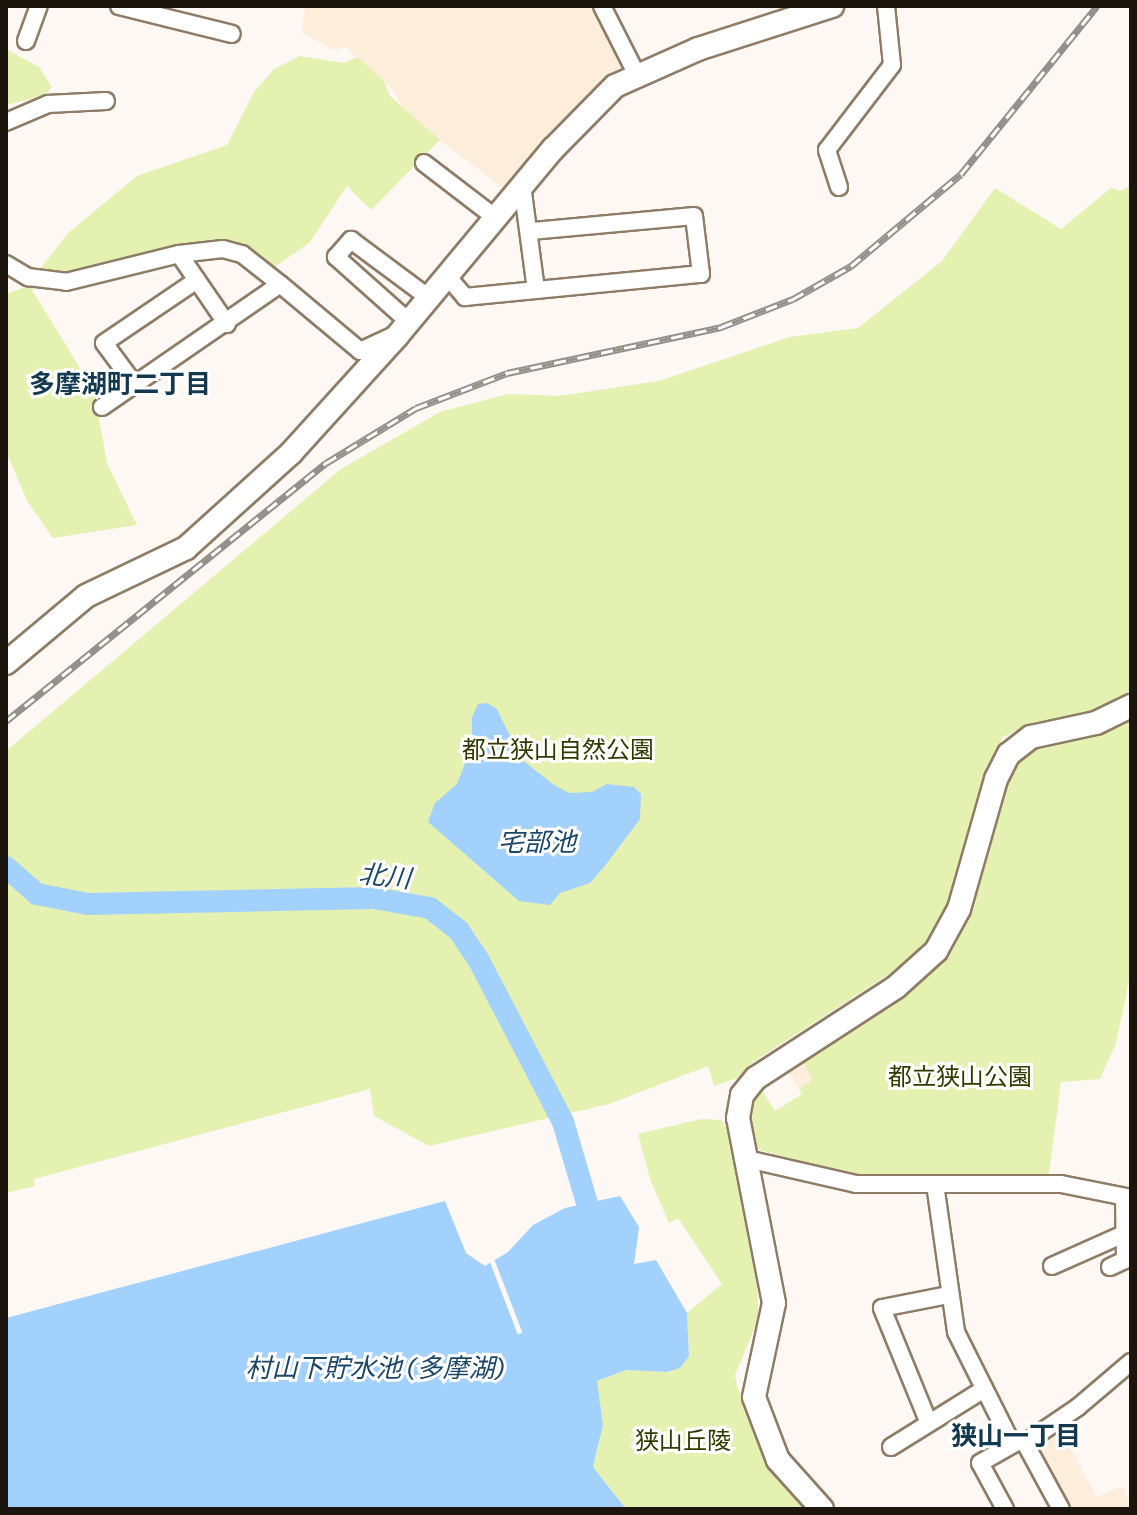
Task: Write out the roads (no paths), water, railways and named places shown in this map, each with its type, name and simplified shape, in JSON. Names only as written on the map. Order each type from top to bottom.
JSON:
[{"type":"street","points":[[26,41],[39,6]]},
{"type":"street","points":[[119,6],[232,34]]},
{"type":"street","points":[[602,6],[636,73]]},
{"type":"street","points":[[6,663],[86,596],[171,557],[203,536],[291,453],[403,329],[522,185],[597,102],[636,73],[832,6]]},
{"type":"street","points":[[839,187],[827,150],[892,65],[886,6]]},
{"type":"street","points":[[6,122],[48,104],[106,101]]},
{"type":"street","points":[[424,163],[496,218]]},
{"type":"street","points":[[522,185],[531,231],[536,290]]},
{"type":"street","points":[[447,276],[465,297],[701,274],[694,216],[531,231]]},
{"type":"street","points":[[403,329],[336,257],[351,240],[429,298]]},
{"type":"street","points":[[6,264],[28,277],[66,282],[179,254],[223,249],[242,254],[360,351],[403,329]]},
{"type":"street","points":[[179,254],[227,324]]},
{"type":"street","points":[[135,385],[104,343],[197,280]]},
{"type":"street","points":[[102,407],[227,324],[280,284]]},
{"type":"street","points":[[822,1509],[778,1460],[754,1397],[774,1303],[738,1113],[745,1088],[907,979],[946,937],[964,894],[996,779],[1009,754],[1031,737],[1096,723],[1131,706]]},
{"type":"street","points":[[747,1159],[856,1184],[1061,1184],[1127,1198],[1125,1260],[1110,1267]]},
{"type":"street","points":[[935,1184],[948,1295],[960,1341],[984,1389],[1061,1509]]},
{"type":"street","points":[[1052,1266],[1124,1234]]},
{"type":"street","points":[[928,1421],[882,1308],[948,1295]]},
{"type":"street","points":[[1005,1509],[980,1463],[1020,1443],[1078,1407],[1131,1362]]},
{"type":"street","points":[[891,1447],[928,1421],[984,1389]]},
{"type":"water","name":"宅部池","points":[[487,703],[497,709],[521,759],[554,785],[569,793],[592,792],[607,784],[634,787],[641,794],[640,819],[604,867],[590,883],[560,893],[550,905],[519,901],[428,822],[435,803],[457,784],[472,746],[472,717],[478,704]]},
{"type":"water","name":"村山下貯水池 (多摩湖)","points":[[620,1196],[639,1227],[634,1264],[656,1260],[687,1313],[689,1356],[680,1368],[667,1372],[626,1370],[597,1381],[603,1425],[593,1467],[626,1509],[6,1509],[6,1318],[445,1201],[466,1253],[485,1266],[508,1252],[533,1225],[565,1208]]},
{"type":"waterway","name":"北川","points":[[6,867],[37,894],[88,904],[374,898],[430,908],[459,931],[479,961],[563,1122],[587,1203]]},
{"type":"railway","points":[[6,721],[326,463],[416,408],[507,373],[721,327],[793,299],[851,266],[961,174],[1097,6]]},
{"type":"district","name":"多摩湖町二丁目","points":[[120,383]]},
{"type":"district","name":"狭山一丁目","points":[[1016,1435]]},
{"type":"park label","name":"都立狭山自然公園","points":[[558,749]]},
{"type":"park label","name":"都立狭山公園","points":[[960,1076]]},
{"type":"park label","name":"狭山丘陵","points":[[683,1440]]}]
